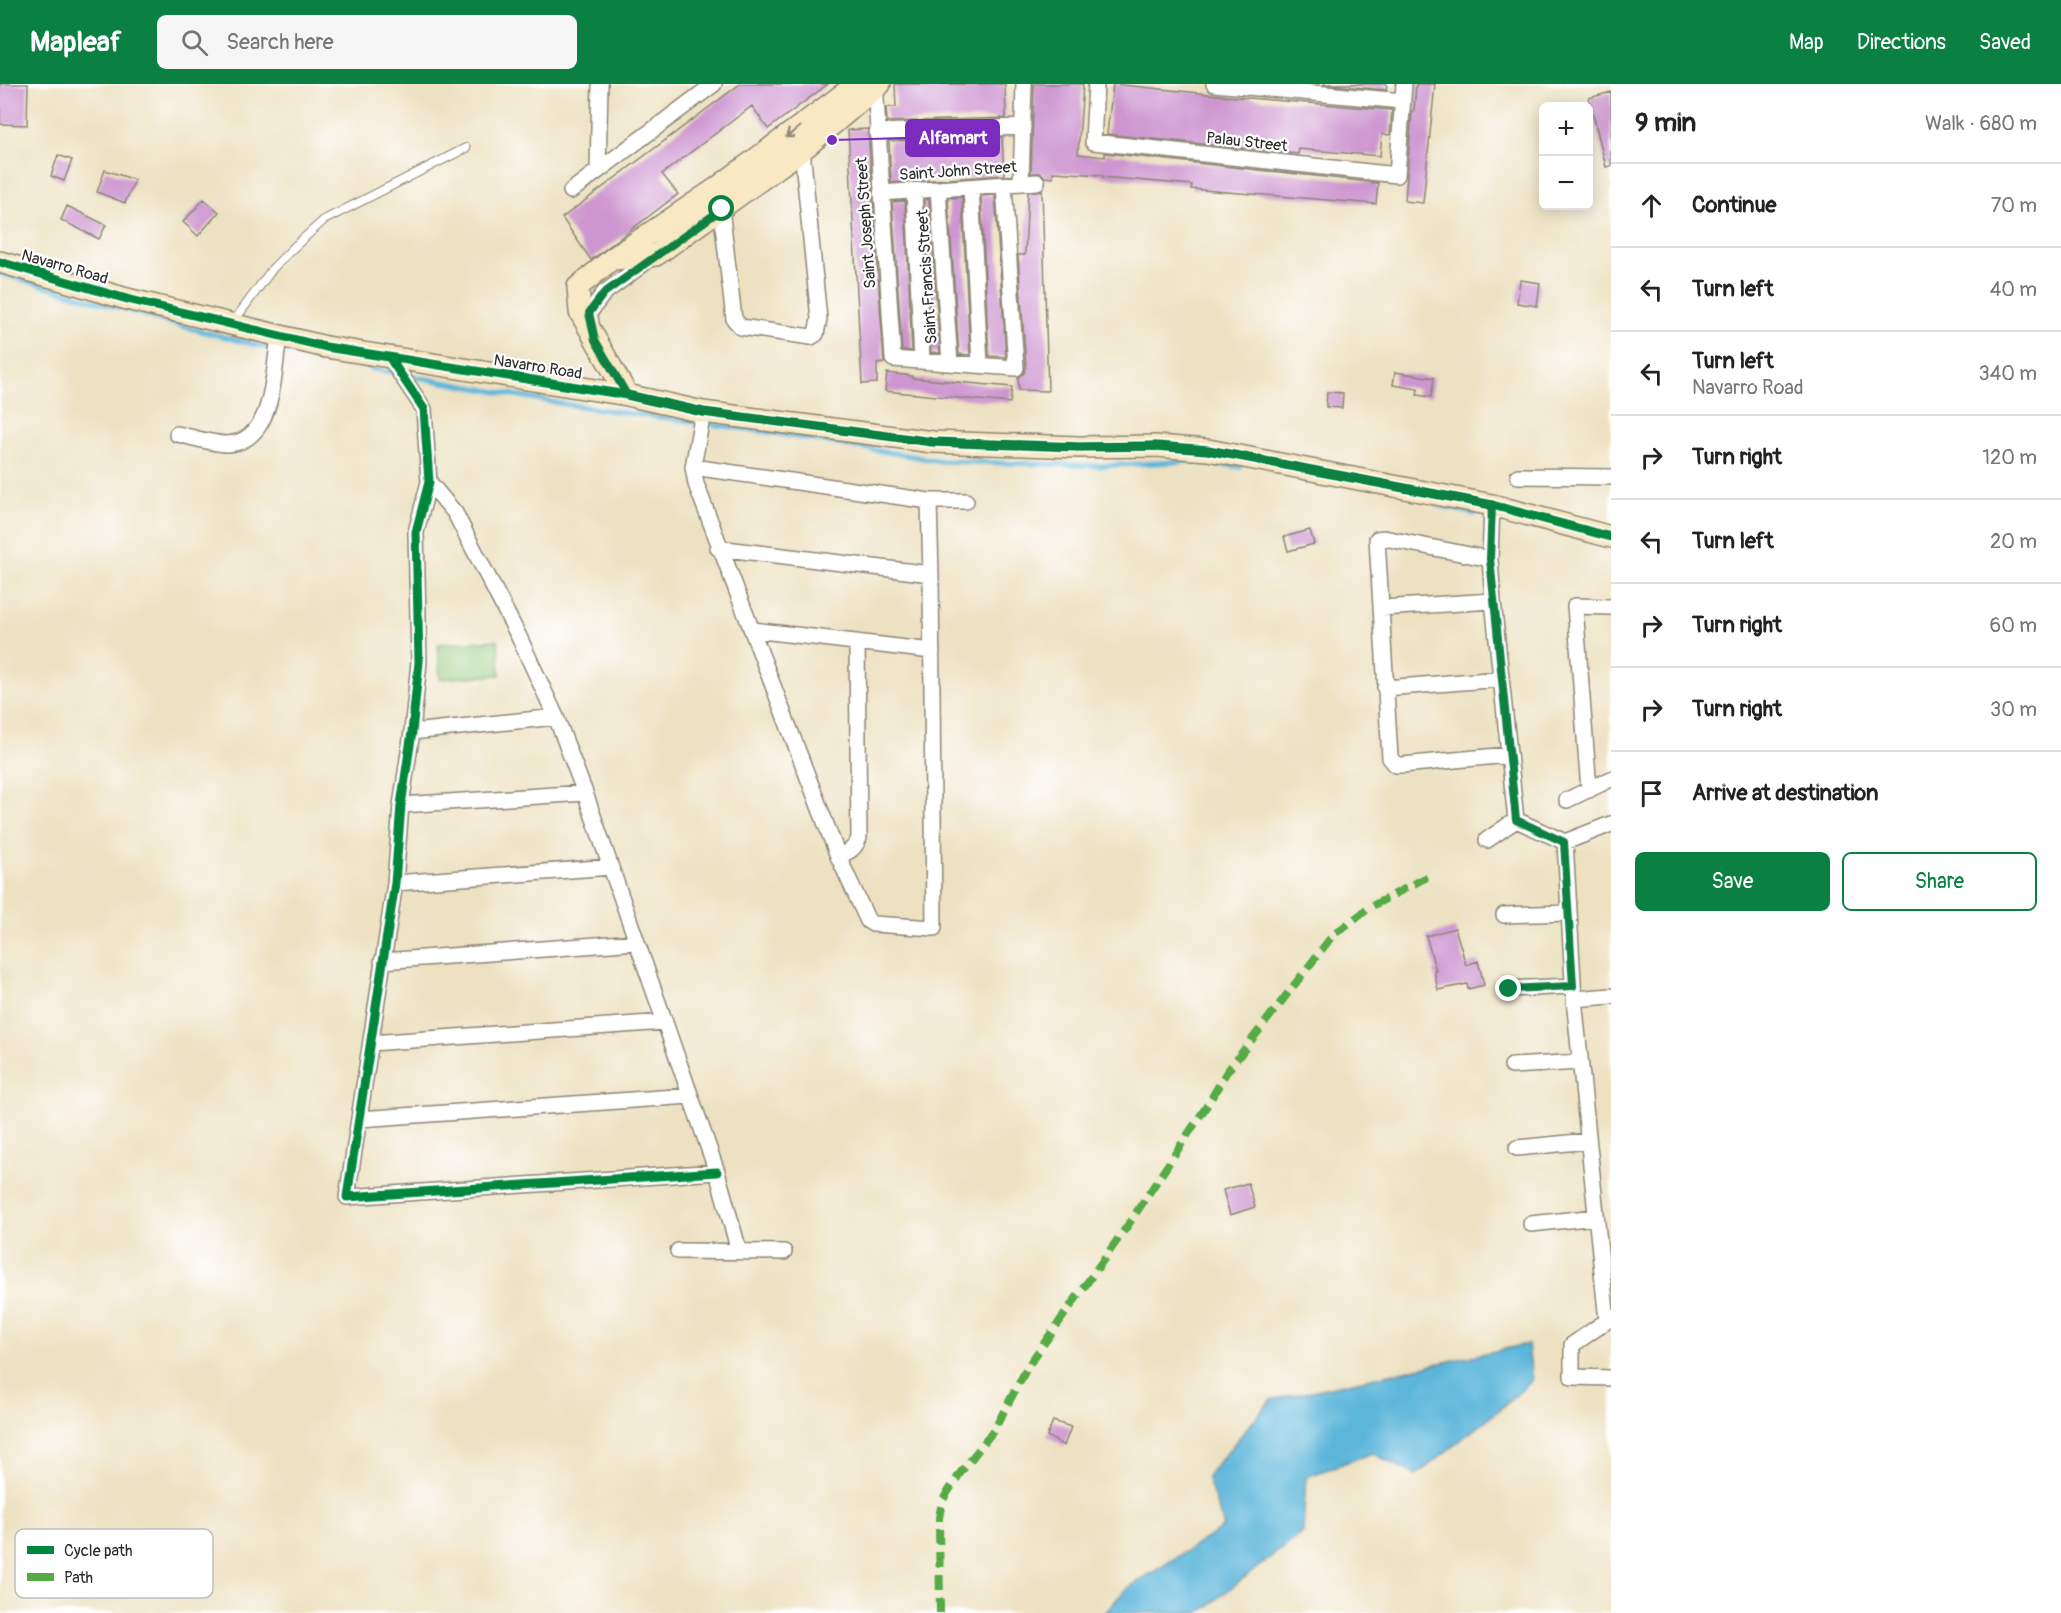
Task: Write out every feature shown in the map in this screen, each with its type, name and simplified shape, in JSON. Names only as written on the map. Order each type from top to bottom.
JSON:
[{"type":"street","points":[[598,171],[600,84]]},
{"type":"street","points":[[571,191],[714,84]]},
{"type":"street","points":[[1021,183],[1024,84]]},
{"type":"street","name":"Palau Street","points":[[1096,84],[1093,142],[1397,175],[1403,101]]},
{"type":"street","points":[[1214,84],[1403,101],[1404,84]]},
{"type":"street","points":[[627,395],[580,312],[578,287],[612,259],[717,188],[824,120],[872,85]]},
{"type":"street","name":"Saint Joseph Street","points":[[872,85],[893,359],[922,361]]},
{"type":"street","points":[[595,340],[589,313],[604,293],[802,150],[824,120]]},
{"type":"street","points":[[877,132],[1023,127]]},
{"type":"street","points":[[717,188],[722,209],[734,319],[741,327],[811,337],[816,334],[819,319],[802,150]]},
{"type":"street","name":"Saint John Street","points":[[881,193],[1037,182]]},
{"type":"street","points":[[914,191],[922,361],[1016,368],[1004,185]]},
{"type":"street","points":[[971,187],[980,365]]},
{"type":"street","name":"Saint Francis Street","points":[[938,189],[950,363]]},
{"type":"street","points":[[612,259],[656,255]]},
{"type":"street","name":"Navarro Road","points":[[0,262],[127,299],[231,325],[277,346],[326,347],[397,369],[627,395],[702,420],[933,442],[1079,447],[1156,446],[1208,450],[1492,505],[1611,537]]},
{"type":"street","points":[[177,434],[228,444],[251,437],[264,419],[270,396],[277,346]]},
{"type":"street","points":[[397,369],[424,409],[429,482],[416,532],[419,662],[401,805],[395,884],[347,1197],[717,1172]]},
{"type":"street","points":[[702,420],[693,467],[696,484],[718,548],[753,630],[838,856],[868,921],[873,924],[934,928],[929,501]]},
{"type":"street","points":[[693,467],[929,501],[966,501]]},
{"type":"street","points":[[1518,476],[1611,477]]},
{"type":"street","points":[[429,482],[455,513],[519,637],[556,717],[585,793],[717,1172],[739,1251]]},
{"type":"street","points":[[1492,505],[1490,559],[1493,601],[1516,820]]},
{"type":"street","points":[[1490,559],[1378,538],[1390,758],[1396,765],[1509,755]]},
{"type":"street","points":[[718,548],[931,574]]},
{"type":"street","points":[[1381,608],[1493,601]]},
{"type":"street","points":[[1589,790],[1575,606],[1611,607]]},
{"type":"street","points":[[753,630],[932,651]]},
{"type":"street","points":[[838,856],[851,851],[859,838],[857,642]]},
{"type":"street","points":[[1385,688],[1501,679]]},
{"type":"street","points":[[412,732],[556,717]]},
{"type":"street","points":[[1567,800],[1611,779]]},
{"type":"street","points":[[401,805],[585,793]]},
{"type":"street","points":[[1487,840],[1516,820]]},
{"type":"street","points":[[1516,820],[1564,842],[1611,824]]},
{"type":"street","points":[[1564,842],[1573,993],[1609,1320],[1572,1345],[1572,1377],[1611,1378]]},
{"type":"street","points":[[395,884],[611,867]]},
{"type":"street","points":[[1503,915],[1569,913]]},
{"type":"street","points":[[382,961],[637,942]]},
{"type":"street","points":[[1509,989],[1611,996]]},
{"type":"street","points":[[371,1043],[665,1022]]},
{"type":"street","points":[[1512,1066],[1580,1062]]},
{"type":"street","points":[[359,1119],[690,1096]]},
{"type":"street","points":[[1517,1148],[1588,1141]]},
{"type":"street","points":[[1531,1224],[1596,1217]]},
{"type":"street","points":[[678,1251],[784,1252]]},
{"type":"lane","points":[[231,325],[273,268],[324,220],[466,148]]},
{"type":"green space","points":[[498,640],[500,675],[440,679],[438,644]]},
{"type":"water","points":[[1528,1344],[1532,1381],[1416,1475],[1372,1453],[1306,1477],[1303,1532],[1199,1613],[1105,1613],[1125,1590],[1224,1527],[1207,1476],[1271,1400]]},
{"type":"building","points":[[0,84],[28,84],[27,125],[0,124]]},
{"type":"building","points":[[740,84],[828,84],[768,129],[752,106],[662,174],[678,194],[591,260],[562,218]]},
{"type":"building","points":[[895,84],[1005,84],[1006,118],[887,122],[886,107],[896,107]]},
{"type":"building","points":[[1034,84],[1083,84],[1078,154],[1105,157],[1105,153],[1378,183],[1376,204],[1191,189],[1192,185],[1102,177],[1102,175],[1053,172],[1053,178],[1045,177],[1041,173],[1031,173]]},
{"type":"building","points":[[1113,84],[1392,110],[1390,135],[1382,134],[1380,156],[1299,149],[1298,154],[1107,134]]},
{"type":"building","points":[[1323,84],[1387,84],[1386,90]]},
{"type":"building","points":[[1416,84],[1435,84],[1423,203],[1405,201]]},
{"type":"building","points":[[1611,92],[1611,166],[1606,167],[1593,114],[1593,102],[1590,102],[1589,98]]},
{"type":"building","points":[[868,129],[884,363],[877,364],[877,383],[862,384],[848,130]]},
{"type":"building","points":[[1002,137],[1004,175],[891,183],[889,141]]},
{"type":"building","points":[[58,155],[72,160],[64,181],[51,176]]},
{"type":"building","points":[[105,170],[135,180],[125,203],[97,192]]},
{"type":"building","points":[[1042,190],[1048,391],[1019,390],[1018,377],[1024,373],[1026,367],[1018,255],[1025,255],[1028,192]]},
{"type":"building","points":[[995,195],[1006,357],[989,356],[981,196]]},
{"type":"building","points":[[962,197],[970,355],[959,354],[948,198]]},
{"type":"building","points":[[204,199],[219,212],[198,236],[183,222]]},
{"type":"building","points":[[929,199],[940,353],[931,352],[924,200]]},
{"type":"building","points":[[905,201],[912,351],[902,350],[892,202]]},
{"type":"building","points":[[67,206],[106,225],[99,239],[61,220]]},
{"type":"building","points":[[1520,280],[1540,283],[1537,306],[1517,303]]},
{"type":"building","points":[[1395,372],[1434,378],[1431,397],[1417,395],[1418,389],[1393,385]]},
{"type":"building","points":[[887,373],[912,376],[912,378],[1012,387],[1010,403],[885,391]]},
{"type":"building","points":[[1327,392],[1343,393],[1342,408],[1326,407]]},
{"type":"building","points":[[1310,530],[1314,544],[1288,551],[1284,537]]},
{"type":"building","points":[[1455,928],[1466,965],[1478,961],[1484,985],[1468,989],[1467,984],[1438,990],[1434,971],[1436,971],[1426,936]]},
{"type":"building","points":[[1248,1183],[1255,1207],[1230,1215],[1223,1190]]},
{"type":"building","points":[[1053,1421],[1071,1427],[1064,1446],[1047,1436]]},
{"type":"waterway","points":[[0,273],[189,328],[272,349],[365,365],[372,369],[396,373]]},
{"type":"waterway","points":[[405,375],[563,404],[760,431],[941,461],[1099,466],[1193,461],[1240,467]]},
{"type":"waterway","points":[[1438,505],[1475,514]]},
{"type":"marked path","points":[[940,1613],[939,1518],[942,1501],[961,1472],[994,1430],[1028,1366],[1128,1225],[1226,1073],[1333,935],[1372,906],[1429,876]]},
{"type":"cycle path","points":[[0,262],[127,299],[326,347],[627,395],[703,412],[933,442],[1079,447],[1156,446],[1208,450],[1492,505],[1611,537]]},
{"type":"cycle path","points":[[389,357],[424,409],[429,482],[416,532],[419,662],[401,805],[395,883],[347,1197],[717,1172]]},
{"type":"place","name":"Alfamart","points":[[832,140]]},
{"type":"route","points":[[722,209],[604,293],[589,313],[595,340],[627,395],[703,412],[933,442],[1079,447],[1156,446],[1208,450],[1492,505],[1490,559],[1493,601],[1516,820],[1564,842],[1573,986],[1509,989]]}]
